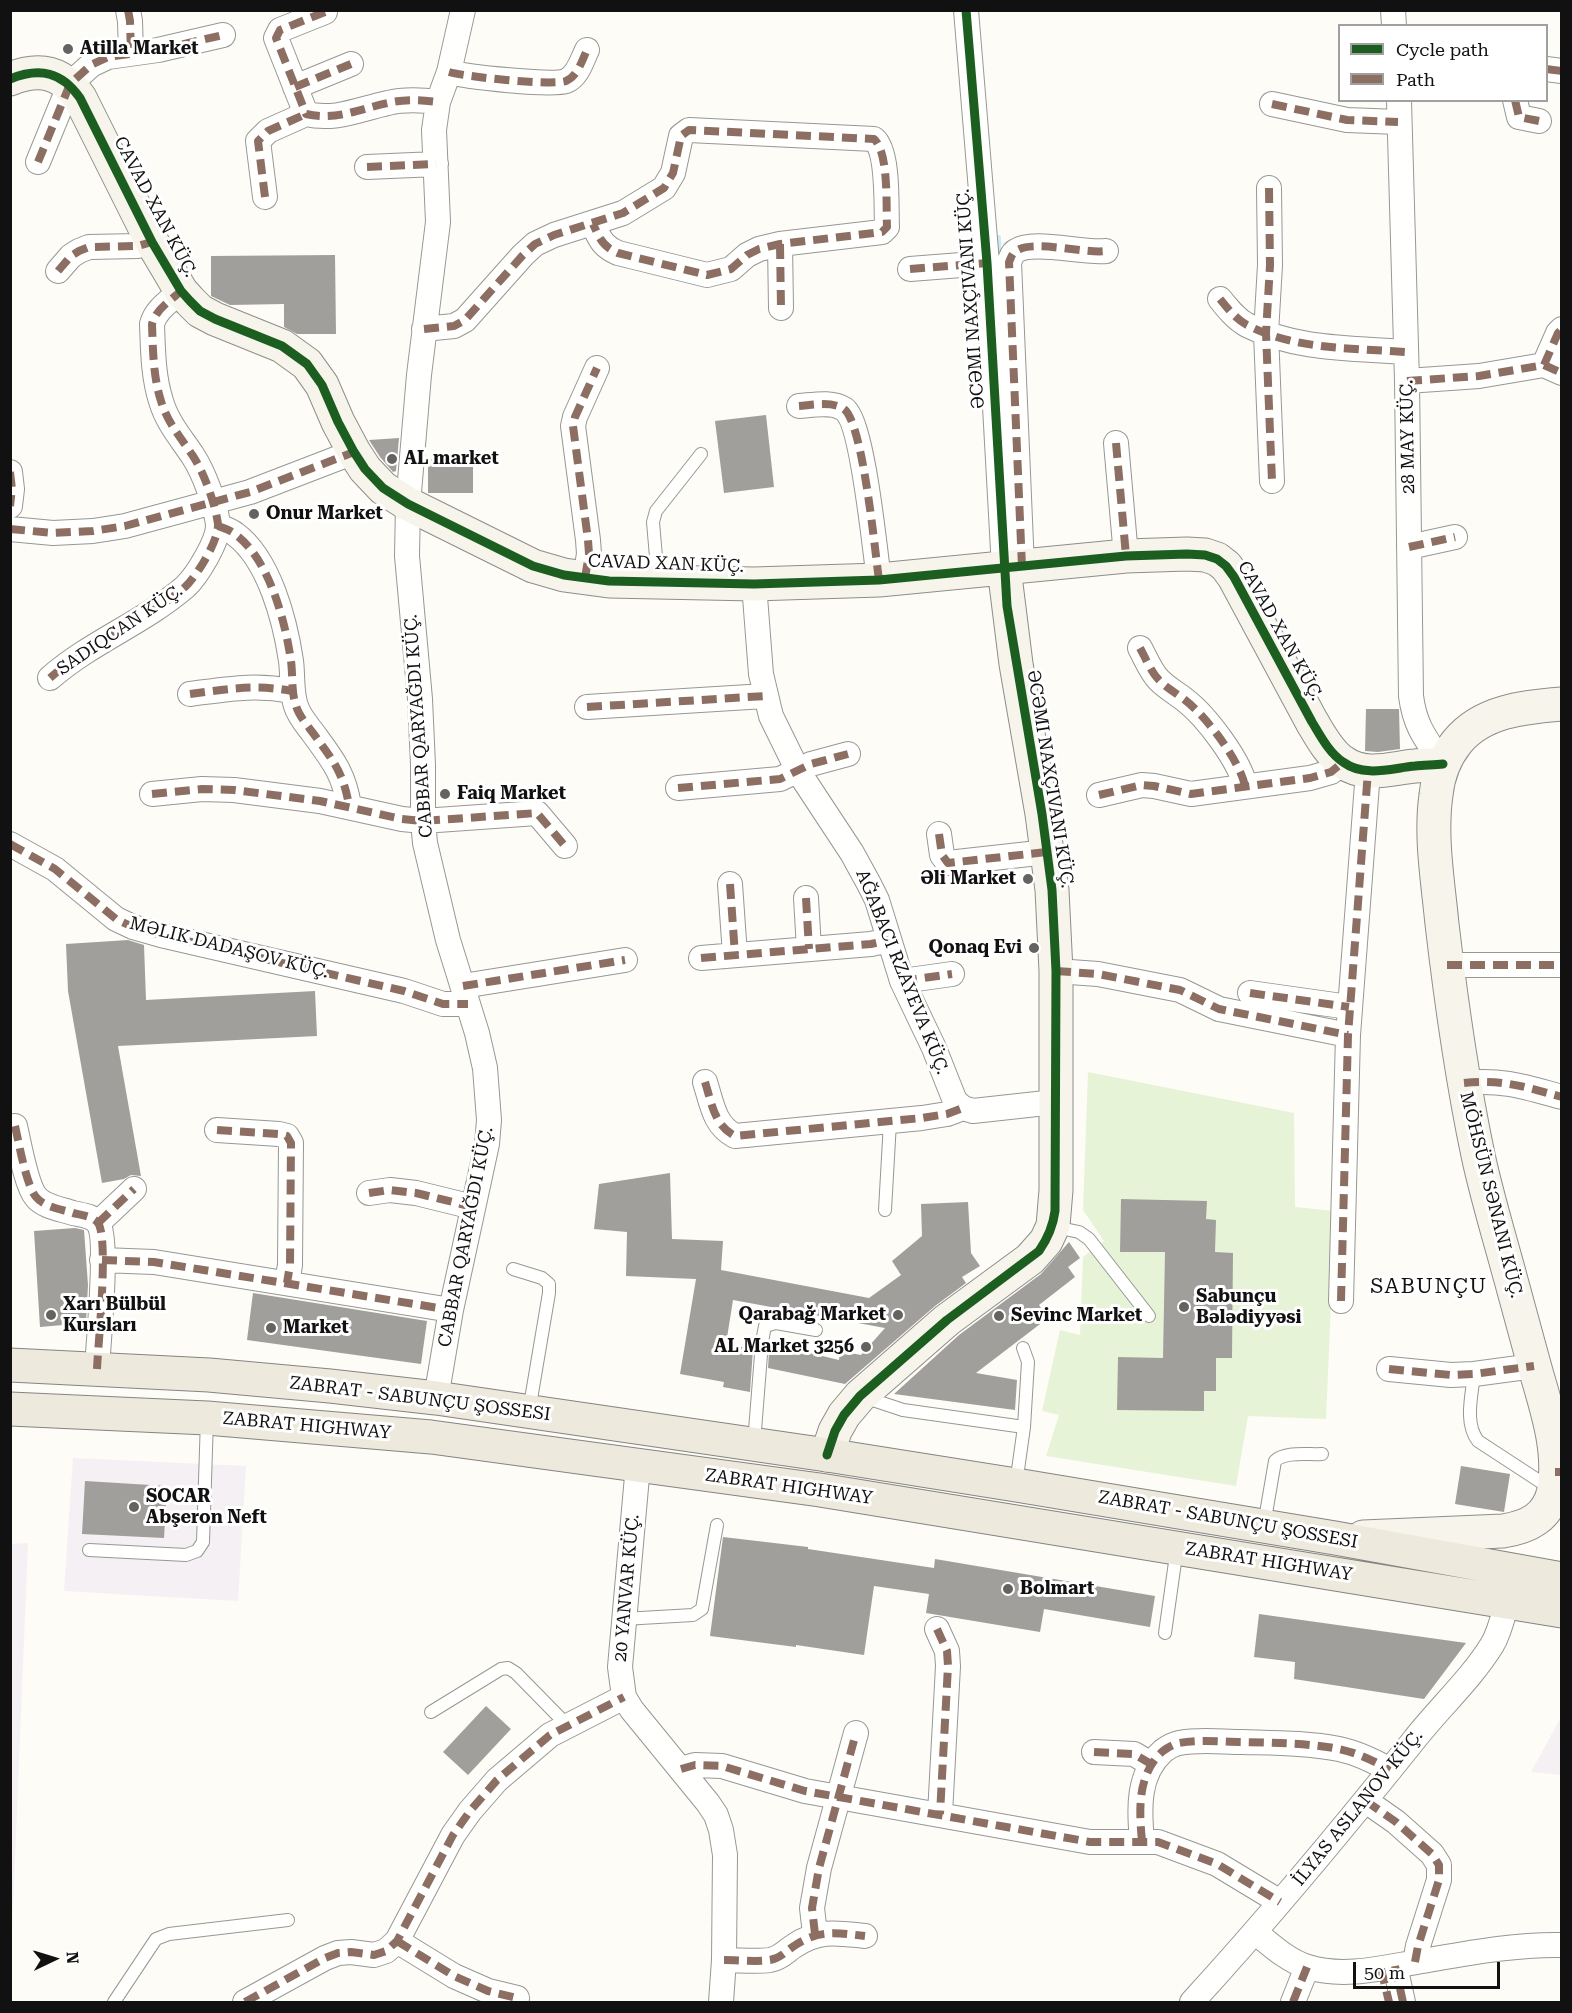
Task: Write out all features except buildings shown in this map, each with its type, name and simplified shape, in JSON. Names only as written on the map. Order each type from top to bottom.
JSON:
[{"type":"main road","name":"ZABRAT - SABUNÇU ŞOSSESI","points":[[10,1365],[209,1375],[436,1398],[1016,1485],[1335,1538],[1562,1579]]},
{"type":"main road","name":"ZABRAT HIGHWAY","points":[[10,1408],[207,1418],[431,1437],[820,1490],[1562,1611]]},
{"type":"main road","points":[[820,1490],[827,1455]]},
{"type":"street","points":[[128,10],[131,53]]},
{"type":"street","points":[[436,1398],[451,1310],[487,1144],[489,1120],[485,1068],[431,873],[423,821],[420,699],[407,556],[408,504],[424,329],[436,247],[438,198],[434,130],[438,102],[449,72],[464,10]]},
{"type":"street","points":[[966,10],[1013,567]]},
{"type":"street","points":[[306,114],[276,39],[280,30],[325,12]]},
{"type":"street","points":[[38,162],[70,84],[91,65],[108,57],[158,50],[223,35]]},
{"type":"street","points":[[449,72],[485,78],[552,83],[566,81],[574,75],[587,50]]},
{"type":"street","points":[[295,87],[351,64]]},
{"type":"street","points":[[10,79],[39,73],[60,78],[70,84]]},
{"type":"street","name":"CAVAD XAN KÜÇ.","points":[[70,84],[80,99],[152,242],[181,291],[200,311],[282,346],[307,364],[322,385],[354,452],[373,479],[408,504],[533,566],[585,578],[658,583],[754,584],[879,580],[1126,556],[1205,555],[1217,559],[1234,577],[1312,722],[1325,742],[1355,766]]},
{"type":"street","points":[[265,197],[258,141],[268,131],[306,114],[332,118],[390,102],[420,99],[438,102]]},
{"type":"street","points":[[1515,102],[1519,117],[1539,122]]},
{"type":"street","points":[[1272,104],[1347,120],[1398,111]]},
{"type":"street","name":"28 MAY KÜÇ.","points":[[1398,111],[1407,381],[1411,696],[1413,715],[1419,728],[1443,764]]},
{"type":"street","points":[[424,329],[454,326],[465,320],[535,244],[554,235],[623,213],[664,188],[673,173],[681,136],[689,130],[874,139],[879,144],[883,157],[887,227],[882,232],[780,244],[759,249],[747,255],[730,269],[707,275],[608,249],[593,224]]},
{"type":"street","points":[[367,167],[436,164]]},
{"type":"street","points":[[1269,188],[1270,265],[1266,333],[1272,481]]},
{"type":"street","points":[[58,271],[71,255],[79,251],[90,248],[138,246],[152,242]]},
{"type":"street","points":[[780,244],[781,308]]},
{"type":"street","points":[[827,1455],[835,1431],[844,1415],[860,1396],[947,1320],[1039,1251],[1053,1226],[1056,1190],[1056,971],[1052,890],[1016,664],[1009,262],[1013,252],[1031,246],[1090,252],[1106,251]]},
{"type":"street","points":[[910,269],[987,263]]},
{"type":"street","points":[[181,291],[158,311],[152,324],[155,377],[161,402],[169,421],[203,474],[215,515],[248,546],[267,576],[279,607],[291,660],[292,691],[296,707],[338,768],[346,786],[349,806]]},
{"type":"street","points":[[1220,299],[1233,314],[1246,324],[1266,333],[1309,345],[1406,352]]},
{"type":"street","points":[[1407,381],[1553,369],[1558,333],[1562,329]]},
{"type":"street","points":[[585,578],[589,554],[588,540],[573,426],[597,368]]},
{"type":"street","points":[[799,406],[830,404],[845,409],[852,419],[863,463],[879,580]]},
{"type":"street","points":[[1116,443],[1126,556]]},
{"type":"street","points":[[10,529],[53,533],[93,531],[215,515],[250,492],[354,452]]},
{"type":"street","points":[[10,472],[12,489],[10,506]]},
{"type":"street","points":[[50,678],[78,655],[126,628],[186,586],[202,567],[215,515]]},
{"type":"street","points":[[1409,547],[1455,537]]},
{"type":"street","points":[[754,584],[761,674],[765,696],[778,733],[798,771],[852,853],[877,900],[902,981],[938,1058],[955,1101],[963,1108],[972,1111],[1055,1102]]},
{"type":"street","points":[[1140,648],[1157,679],[1170,691],[1185,700],[1200,715],[1230,753],[1243,775],[1245,786]]},
{"type":"street","points":[[190,694],[250,686],[292,691]]},
{"type":"street","points":[[587,707],[765,696]]},
{"type":"street","name":"MÖHSÜN SƏNANI KÜÇ.","points":[[1556,1490],[1552,1433],[1478,1157],[1464,1083],[1447,965],[1434,817],[1436,794],[1443,764],[1456,742],[1471,728],[1488,718],[1511,710],[1562,704]]},
{"type":"street","points":[[678,788],[780,779],[811,764],[849,754]]},
{"type":"street","points":[[1099,795],[1142,785],[1191,794],[1323,775],[1355,766],[1379,771],[1443,764]]},
{"type":"street","points":[[1341,1301],[1355,766]]},
{"type":"street","points":[[152,794],[202,789],[234,790],[349,806],[402,819],[423,821],[537,813],[565,846]]},
{"type":"street","points":[[939,834],[942,855],[948,862],[1047,852]]},
{"type":"street","name":"MƏLIK DADAŞOV KÜÇ.","points":[[10,844],[55,869],[98,906],[116,919],[133,927],[404,991],[442,1004],[465,995],[625,960]]},
{"type":"street","points":[[730,884],[735,955]]},
{"type":"street","points":[[806,898],[809,949]]},
{"type":"street","points":[[701,958],[871,944],[889,940]]},
{"type":"street","points":[[1447,965],[1562,965]]},
{"type":"street","points":[[1056,971],[1098,974],[1180,990],[1219,1009],[1348,1035]]},
{"type":"street","points":[[902,981],[952,974]]},
{"type":"street","points":[[1250,993],[1349,1007]]},
{"type":"street","points":[[705,1082],[716,1117],[724,1130],[735,1136],[890,1122],[947,1114],[963,1108]]},
{"type":"street","points":[[1464,1083],[1504,1082],[1562,1097]]},
{"type":"street","points":[[15,1126],[35,1196],[44,1203],[89,1216],[98,1223],[102,1236],[102,1260],[96,1369]]},
{"type":"street","points":[[217,1130],[279,1134],[287,1136],[291,1143],[290,1265],[287,1283]]},
{"type":"street","points":[[98,1223],[134,1189]]},
{"type":"street","points":[[369,1193],[390,1190],[408,1192],[473,1207]]},
{"type":"street","points":[[102,1260],[154,1262],[451,1310]]},
{"type":"street","points":[[1389,1369],[1450,1375],[1534,1366]]},
{"type":"street","name":"20 YANVAR KÜÇ.","points":[[638,1465],[620,1667],[624,1697],[641,1722],[708,1803],[716,1815],[721,1830],[725,1874],[721,2002]]},
{"type":"street","points":[[1335,1538],[1503,1531],[1520,1528],[1531,1524],[1542,1515],[1556,1490]]},
{"type":"street","name":"İLYAS ASLANOV KÜÇ.","points":[[1192,2002],[1255,1932],[1366,1801],[1481,1660],[1498,1631],[1507,1602]]},
{"type":"street","points":[[937,1629],[947,1651],[948,1666],[940,1814]]},
{"type":"street","points":[[245,2002],[338,1953],[351,1952],[374,1956],[386,1951],[397,1941],[453,1835],[497,1780],[550,1735],[624,1697]]},
{"type":"street","points":[[815,1934],[812,1908],[814,1891],[837,1797],[856,1733]]},
{"type":"street","points":[[1142,1841],[1140,1804],[1145,1779],[1151,1764],[1164,1750],[1177,1743],[1207,1741],[1302,1743],[1340,1749],[1364,1756],[1390,1770]]},
{"type":"street","points":[[1094,1752],[1134,1754],[1151,1764]]},
{"type":"street","points":[[681,1769],[695,1765],[722,1766],[785,1786],[837,1797],[1090,1842],[1158,1842],[1216,1864],[1280,1902]]},
{"type":"street","points":[[1366,1801],[1404,1828],[1432,1854],[1438,1865],[1439,1880],[1418,1947],[1397,1966],[1389,2002]]},
{"type":"street","points":[[724,1960],[771,1960],[782,1956],[815,1934],[827,1932],[865,1936]]},
{"type":"street","points":[[1255,1932],[1281,1953],[1307,1967],[1326,1971],[1352,1971],[1397,1966],[1517,1947],[1562,1946]]},
{"type":"street","points":[[397,1941],[454,1976],[488,1991],[517,1998]]},
{"type":"street","points":[[1397,1966],[1403,2002]]},
{"type":"street","points":[[1293,2002],[1307,1967]]},
{"type":"lane","points":[[658,583],[653,522],[656,511],[701,454]]},
{"type":"lane","points":[[885,1210],[890,1122]]},
{"type":"lane","points":[[1053,1226],[1079,1232],[1089,1239],[1149,1316]]},
{"type":"lane","points":[[513,1269],[542,1278],[549,1284],[529,1412]]},
{"type":"lane","points":[[754,1444],[765,1326],[776,1323],[816,1330]]},
{"type":"lane","points":[[1016,1485],[1024,1427],[1028,1362],[1023,1348]]},
{"type":"lane","points":[[1474,1374],[1470,1425],[1473,1435],[1478,1441],[1556,1490]]},
{"type":"lane","points":[[860,1396],[903,1410],[1024,1427]]},
{"type":"lane","points":[[89,1550],[186,1555],[197,1551],[203,1542],[207,1418]]},
{"type":"lane","points":[[1264,1526],[1275,1461],[1278,1457],[1322,1454]]},
{"type":"lane","points":[[623,1619],[693,1615],[702,1609],[717,1525]]},
{"type":"lane","points":[[1166,1633],[1177,1547]]},
{"type":"lane","points":[[431,1712],[508,1668],[516,1673],[567,1725]]},
{"type":"lane","points":[[114,2002],[156,1939],[169,1934],[288,1920]]},
{"type":"shaded area","points":[[73,1458],[246,1466],[238,1601],[64,1591]]},
{"type":"shaded area","points":[[28,1543],[11,1954],[10,1544]]},
{"type":"shaded area","points":[[1561,1717],[1561,1775],[1531,1772]]},
{"type":"green space","points":[[1088,1072],[1294,1113],[1295,1207],[1335,1211],[1326,1419],[1248,1416],[1236,1486],[1046,1456],[1059,1415],[1042,1411],[1060,1330],[1080,1335],[1083,1257],[1104,1241],[1083,1210]]},
{"type":"waterway","points":[[998,238],[999,264]]},
{"type":"marked path","points":[[128,10],[131,53]]},
{"type":"marked path","points":[[325,12],[280,30],[276,38],[306,114],[337,115],[400,101],[438,102]]},
{"type":"marked path","points":[[38,162],[70,84],[91,65],[108,57],[158,50],[223,35]]},
{"type":"marked path","points":[[449,72],[509,80],[566,81],[577,72],[587,50]]},
{"type":"marked path","points":[[295,87],[351,64]]},
{"type":"marked path","points":[[1548,69],[1562,71]]},
{"type":"marked path","points":[[1515,102],[1519,117],[1539,121]]},
{"type":"marked path","points":[[1272,104],[1347,120],[1398,122]]},
{"type":"marked path","points":[[265,197],[258,141],[268,131],[306,114]]},
{"type":"marked path","points":[[424,329],[454,326],[465,320],[535,244],[554,235],[623,213],[664,188],[673,173],[681,136],[689,130],[874,139],[882,155],[886,180],[887,227],[882,232],[780,244],[759,249],[747,255],[731,269],[707,275],[618,253],[608,248],[593,224]]},
{"type":"marked path","points":[[367,167],[436,164]]},
{"type":"marked path","points":[[1269,188],[1270,265],[1266,333],[1272,481]]},
{"type":"marked path","points":[[58,271],[71,256],[89,247],[138,246],[152,242]]},
{"type":"marked path","points":[[780,244],[781,308]]},
{"type":"marked path","points":[[1022,567],[1009,262],[1016,251],[1034,246],[1106,251]]},
{"type":"marked path","points":[[910,269],[987,263]]},
{"type":"marked path","points":[[50,678],[82,654],[169,600],[185,587],[201,566],[215,539],[218,524],[208,488],[197,463],[167,416],[158,392],[155,373],[152,324],[160,310],[181,291]]},
{"type":"marked path","points":[[1220,299],[1243,323],[1285,339],[1325,346],[1406,352]]},
{"type":"marked path","points":[[1544,365],[1562,329]]},
{"type":"marked path","points":[[1407,381],[1479,376],[1544,365],[1562,373]]},
{"type":"marked path","points":[[585,578],[589,554],[588,540],[573,426],[597,368]]},
{"type":"marked path","points":[[799,406],[834,405],[844,409],[851,419],[862,462],[879,580]]},
{"type":"marked path","points":[[1116,443],[1126,556]]},
{"type":"marked path","points":[[10,529],[53,533],[93,531],[125,526],[250,492],[354,452]]},
{"type":"marked path","points":[[10,472],[12,489],[10,506]]},
{"type":"marked path","points":[[218,526],[233,533],[247,545],[266,574],[280,609],[284,627],[291,661],[294,701],[303,720],[336,767],[344,784],[349,806]]},
{"type":"marked path","points":[[1409,547],[1455,537]]},
{"type":"marked path","points":[[1140,648],[1159,680],[1193,707],[1212,728],[1236,764],[1245,786]]},
{"type":"marked path","points":[[190,694],[253,688],[292,691]]},
{"type":"marked path","points":[[587,707],[765,696]]},
{"type":"marked path","points":[[678,788],[780,779],[811,764],[848,754]]},
{"type":"marked path","points":[[1099,795],[1142,785],[1191,794],[1310,778],[1331,772],[1343,762]]},
{"type":"marked path","points":[[1341,1301],[1348,1035],[1368,771]]},
{"type":"marked path","points":[[152,794],[202,789],[234,790],[320,801],[402,819],[423,821],[537,813],[565,846]]},
{"type":"marked path","points":[[939,834],[942,855],[948,863],[1047,852]]},
{"type":"marked path","points":[[10,844],[55,869],[116,919],[133,927],[404,991],[443,1004],[468,1004]]},
{"type":"marked path","points":[[730,884],[735,955]]},
{"type":"marked path","points":[[806,898],[809,949]]},
{"type":"marked path","points":[[701,958],[871,944],[889,940]]},
{"type":"marked path","points":[[463,986],[625,960]]},
{"type":"marked path","points":[[1447,965],[1562,965]]},
{"type":"marked path","points":[[1056,971],[1098,974],[1180,990],[1219,1009],[1348,1035]]},
{"type":"marked path","points":[[902,981],[952,974]]},
{"type":"marked path","points":[[1250,993],[1349,1007]]},
{"type":"marked path","points":[[705,1082],[718,1120],[735,1136],[922,1118],[947,1114],[963,1108]]},
{"type":"marked path","points":[[1464,1083],[1502,1083],[1562,1097]]},
{"type":"marked path","points":[[15,1126],[26,1174],[36,1197],[48,1205],[90,1217],[98,1223],[103,1249],[103,1269],[97,1369]]},
{"type":"marked path","points":[[217,1130],[279,1134],[287,1136],[291,1143],[290,1265],[287,1283]]},
{"type":"marked path","points":[[98,1223],[134,1189]]},
{"type":"marked path","points":[[369,1193],[390,1190],[416,1193],[473,1207]]},
{"type":"marked path","points":[[102,1260],[154,1262],[451,1310]]},
{"type":"marked path","points":[[1389,1369],[1451,1375],[1534,1366]]},
{"type":"marked path","points":[[1555,1472],[1562,1472]]},
{"type":"marked path","points":[[937,1629],[947,1651],[948,1666],[940,1814]]},
{"type":"marked path","points":[[245,2002],[338,1953],[374,1955],[386,1951],[397,1941],[453,1835],[497,1780],[550,1735],[624,1697]]},
{"type":"marked path","points":[[815,1934],[812,1908],[819,1868],[856,1733]]},
{"type":"marked path","points":[[1142,1841],[1140,1805],[1144,1781],[1148,1770],[1163,1751],[1177,1744],[1211,1741],[1316,1746],[1353,1753],[1390,1770]]},
{"type":"marked path","points":[[1094,1752],[1134,1754],[1151,1764]]},
{"type":"marked path","points":[[681,1769],[695,1765],[722,1766],[805,1791],[1090,1842],[1158,1842],[1217,1864],[1280,1902]]},
{"type":"marked path","points":[[1366,1801],[1396,1822],[1432,1854],[1439,1865],[1439,1880],[1415,1962]]},
{"type":"marked path","points":[[724,1960],[774,1959],[803,1941],[828,1933],[865,1936]]},
{"type":"marked path","points":[[397,1941],[454,1976],[488,1991],[517,1998]]},
{"type":"marked path","points":[[1395,1966],[1403,2002]]},
{"type":"marked path","points":[[1293,2002],[1307,1967]]},
{"type":"marked path","points":[[1381,1969],[1389,2002]]},
{"type":"cycle path","name":"ƏCƏMI NAXÇIVANI KÜÇ.","points":[[827,1455],[835,1431],[844,1415],[860,1396],[947,1320],[1039,1251],[1050,1232],[1055,1211],[1056,971],[1052,890],[1042,814],[1007,606],[987,263],[966,10]]},
{"type":"cycle path","points":[[10,79],[31,73],[50,74],[66,82],[73,89],[80,98],[152,242],[181,291],[200,311],[282,346],[307,364],[322,385],[354,452],[365,469],[383,488],[408,504],[533,566],[564,575],[609,581],[754,584],[879,580],[1126,556],[1205,555],[1217,559],[1234,577],[1312,722],[1333,754],[1351,767],[1369,771],[1443,764]]},
{"type":"place","name":"Atilla Market","points":[[68,49]]},
{"type":"place","name":"AL market","points":[[392,459]]},
{"type":"place","name":"Onur Market","points":[[254,514]]},
{"type":"place","name":"Faiq Market","points":[[445,794]]},
{"type":"place","name":"Əli Market","points":[[1028,879]]},
{"type":"place","name":"Qonaq Evi","points":[[1034,948]]},
{"type":"place","name":"Sabunçu Bələdiyyəsi","points":[[1184,1307]]},
{"type":"place","name":"Xarı Bülbül Kursları","points":[[51,1315]]},
{"type":"place","name":"Qarabağ Market","points":[[898,1315]]},
{"type":"place","name":"Sevinc Market","points":[[999,1316]]},
{"type":"place","name":"Market","points":[[271,1328]]},
{"type":"place","name":"AL Market 3256","points":[[866,1347]]},
{"type":"place","name":"SOCAR Abşeron Neft","points":[[134,1507]]},
{"type":"place","name":"Bolmart","points":[[1008,1589]]},
{"type":"district","name":"SABUNÇU","points":[[1429,1287]]}]
